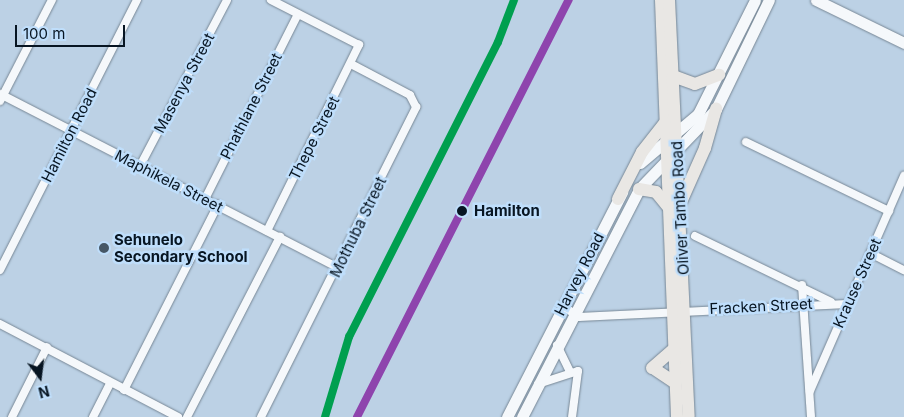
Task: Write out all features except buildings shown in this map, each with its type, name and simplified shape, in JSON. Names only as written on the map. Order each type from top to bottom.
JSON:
[{"type":"main road","name":"Oliver Tambo Road","points":[[661,0],[665,123],[671,138]]},
{"type":"main road","name":"Oliver Tambo Road","points":[[670,0],[674,76],[671,138],[679,310],[689,417]]},
{"type":"main road","name":"Harvey Road","points":[[522,417],[572,314],[618,199],[643,160],[698,114],[719,75],[754,0]]},
{"type":"main road","name":"Harvey Road","points":[[507,417],[563,306],[639,189],[672,157],[716,109],[768,0]]},
{"type":"main road","points":[[816,0],[904,42]]},
{"type":"main road","points":[[674,76],[695,84],[719,75]]},
{"type":"main road","points":[[639,189],[656,192],[675,208],[706,148],[716,109]]},
{"type":"main road","points":[[618,199],[642,152],[665,123]]},
{"type":"main road","name":"Oliver Tambo Road","points":[[677,417],[675,348],[679,310]]},
{"type":"main road","points":[[675,348],[653,368],[676,383]]},
{"type":"street","points":[[1,97],[52,0]]},
{"type":"street","name":"Hamilton Road","points":[[0,270],[137,0]]},
{"type":"street","name":"Masenya Street","points":[[140,166],[227,0]]},
{"type":"street","points":[[271,0],[298,14]]},
{"type":"street","name":"Thepe Street","points":[[267,231],[359,45],[298,14]]},
{"type":"street","name":"Phathlane Street","points":[[204,199],[298,14]]},
{"type":"street","name":"Mothuba Street","points":[[261,417],[338,268],[416,107],[410,95],[351,64]]},
{"type":"street","name":"Maphikela Street","points":[[1,97],[218,205],[338,268]]},
{"type":"street","points":[[746,142],[889,210]]},
{"type":"street","name":"Krause Street","points":[[810,390],[904,176]]},
{"type":"street","points":[[124,390],[218,205]]},
{"type":"street","points":[[695,236],[802,285],[831,302]]},
{"type":"street","points":[[187,417],[280,237]]},
{"type":"street","points":[[870,253],[904,270]]},
{"type":"street","name":"Krause Street","points":[[802,285],[810,390],[810,417]]},
{"type":"street","name":"Fracken Street","points":[[572,314],[804,305],[831,302],[847,304]]},
{"type":"street","points":[[563,306],[572,314]]},
{"type":"street","points":[[0,324],[48,346],[110,383],[176,416]]},
{"type":"street","points":[[557,345],[574,372],[572,417]]},
{"type":"street","points":[[12,417],[48,346]]},
{"type":"street","points":[[538,384],[574,372]]},
{"type":"street","points":[[93,417],[110,383]]},
{"type":"railway","points":[[325,417],[349,337],[498,42],[514,0]]},
{"type":"railway","points":[[357,417],[569,0]]},
{"type":"transit line","points":[[325,417],[349,337],[498,42],[514,0]]},
{"type":"transit line","points":[[357,417],[569,0]]},
{"type":"place","name":"Hamilton","points":[[462,211]]},
{"type":"place","name":"Sehunelo Secondary School","points":[[104,248]]}]
